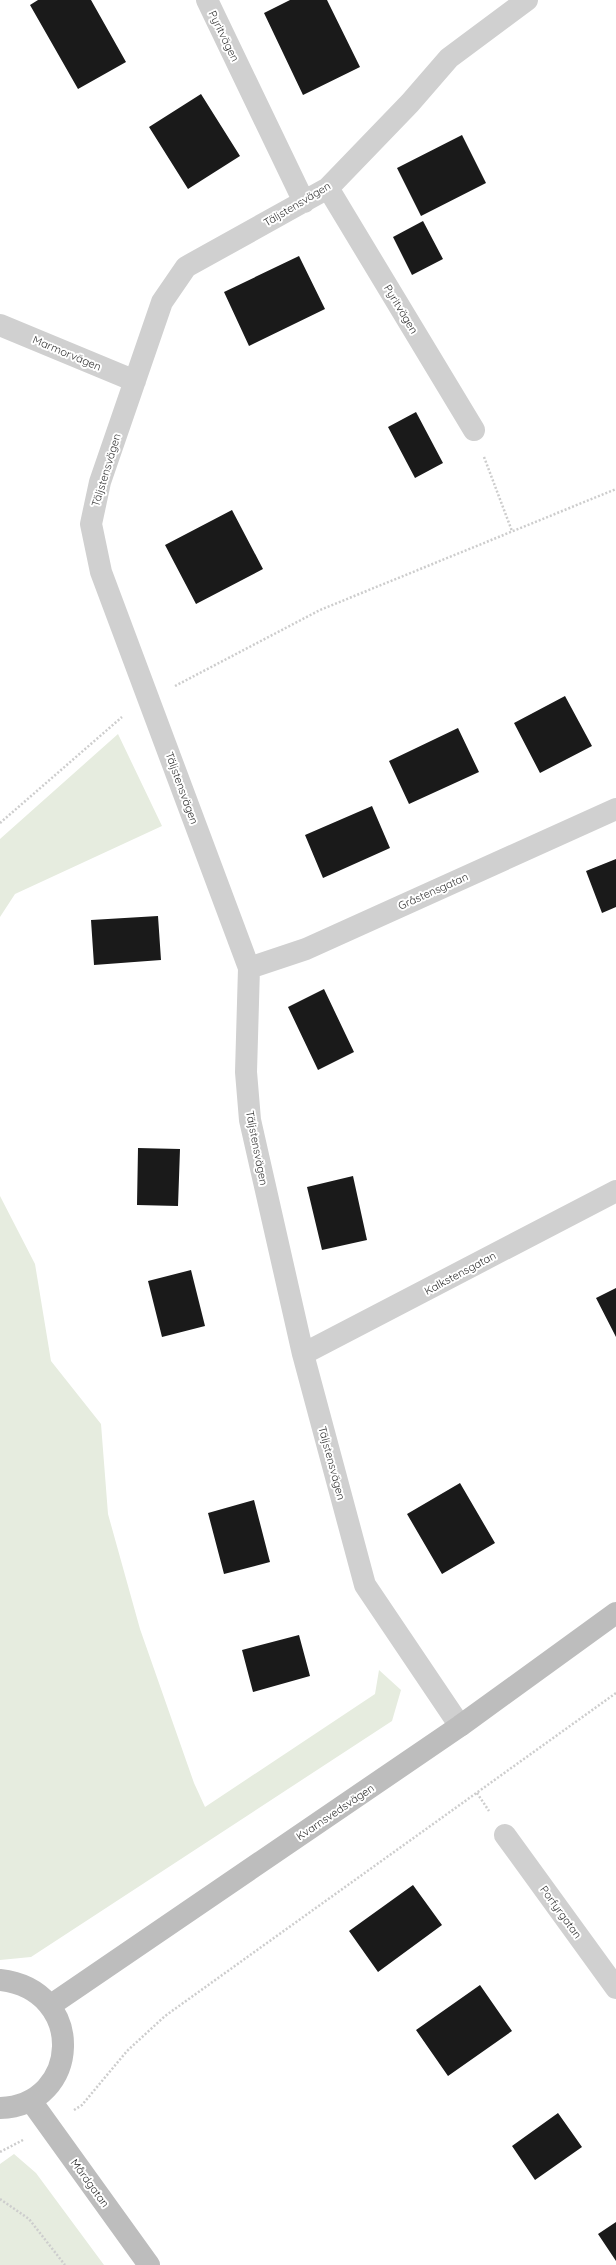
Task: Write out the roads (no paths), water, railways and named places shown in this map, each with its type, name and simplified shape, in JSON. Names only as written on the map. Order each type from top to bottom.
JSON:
[{"type":"street","name":"Pyritvägen","points":[[207,0],[304,202]]},
{"type":"street","name":"Täljstensvägen","points":[[460,1726],[365,1585],[304,1354],[250,1120],[246,1072],[249,968],[101,572],[91,524],[100,482],[162,302],[186,267],[328,188],[410,103],[449,58],[527,0]]},
{"type":"street","name":"Pyritvägen","points":[[328,188],[474,430]]},
{"type":"street","name":"Marmorvägen","points":[[0,325],[135,381]]},
{"type":"street","name":"Gråstensgatan","points":[[249,968],[306,949],[616,809]]},
{"type":"street","name":"Kalkstensgatan","points":[[304,1354],[616,1191]]},
{"type":"street","name":"Kvarnsvedsvägen","points":[[51,2006],[460,1726],[616,1613]]},
{"type":"street","name":"Porfyrgatan","points":[[505,1835],[616,1988]]},
{"type":"street","points":[[0,1980],[17,1982],[36,1991],[51,2006],[61,2025],[64,2047],[59,2068],[47,2087],[31,2101],[11,2108],[0,2108]]},
{"type":"street","name":"Mårdgatan","points":[[31,2101],[149,2265]]}]
